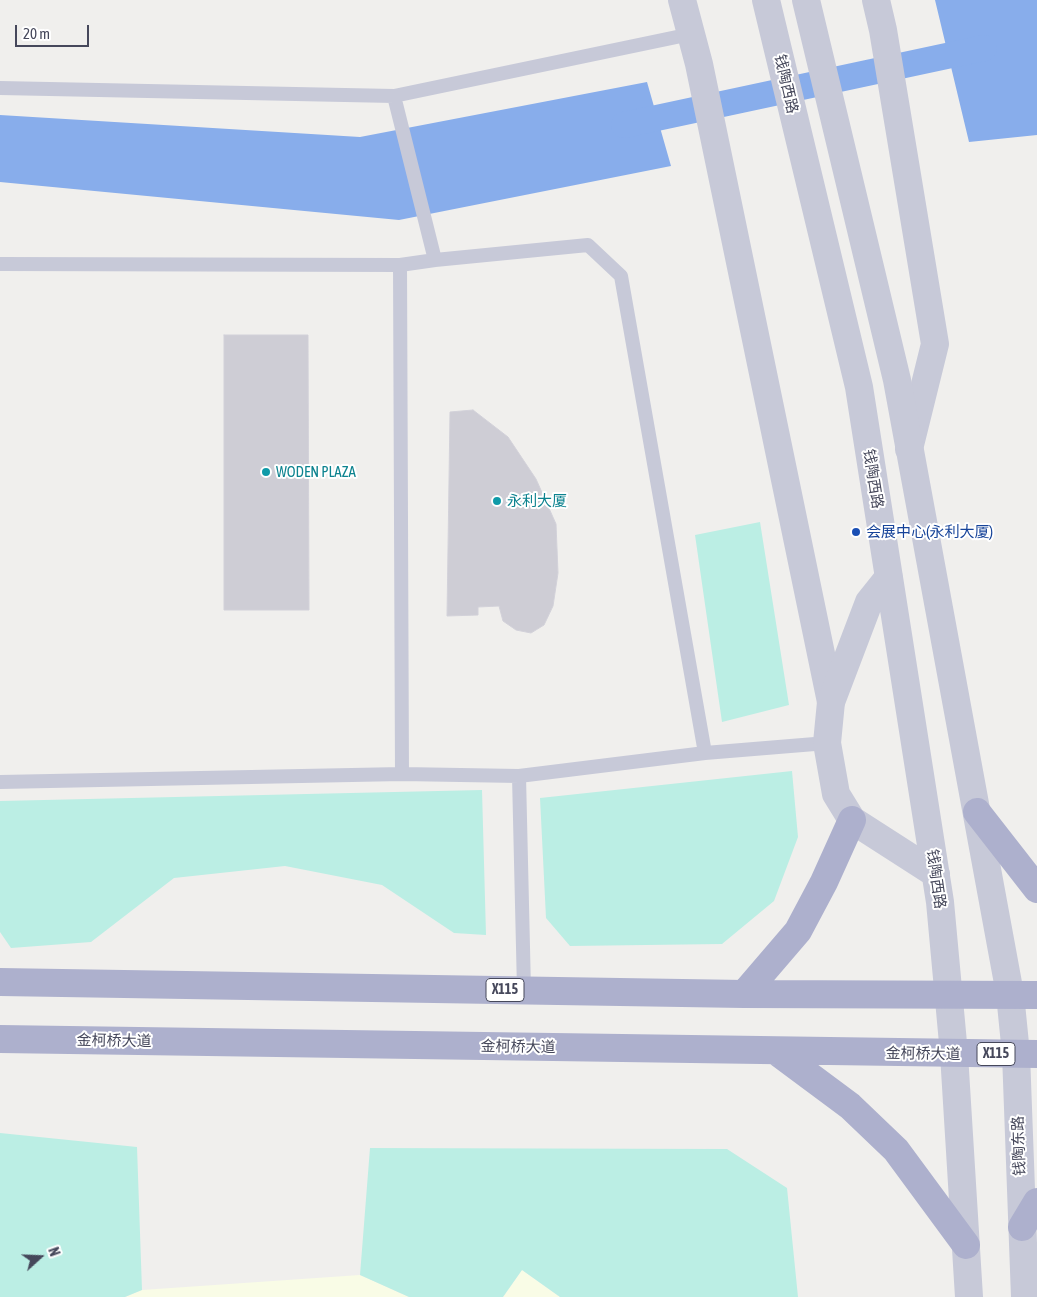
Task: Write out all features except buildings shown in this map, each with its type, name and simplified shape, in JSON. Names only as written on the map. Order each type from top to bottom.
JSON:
[{"type":"main road","points":[[977,812],[1037,890]]},
{"type":"main road","points":[[744,994],[798,931],[824,882],[852,820]]},
{"type":"main road","name":"X115","points":[[0,982],[744,994],[1037,995]]},
{"type":"main road","name":"金柯桥大道","points":[[0,1039],[1026,1054]]},
{"type":"main road","points":[[776,1051],[850,1106],[896,1150],[966,1245]]},
{"type":"main road","points":[[1022,1227],[1037,1202]]},
{"type":"street","points":[[682,0],[717,152],[831,702]]},
{"type":"street","name":"钱陶西路","points":[[766,0],[859,387],[940,902],[954,1054]]},
{"type":"street","points":[[806,0],[897,380],[1010,994]]},
{"type":"street","points":[[876,0],[883,30],[935,344],[909,449]]},
{"type":"street","points":[[889,577],[869,602],[831,702],[827,743],[836,794],[852,820],[936,874]]},
{"type":"street","name":"钱陶东路","points":[[1010,994],[1026,1054],[1022,1227],[1024,1297]]},
{"type":"street","points":[[954,1054],[969,1297]]},
{"type":"lane","points":[[0,88],[394,96],[690,34]]},
{"type":"lane","points":[[394,96],[435,260]]},
{"type":"lane","points":[[0,264],[400,265],[588,245],[621,276],[705,753]]},
{"type":"lane","points":[[400,265],[402,774]]},
{"type":"lane","points":[[0,782],[402,774],[519,776],[705,753],[827,743]]},
{"type":"lane","points":[[519,776],[524,990]]},
{"type":"shaded area","points":[[760,522],[789,705],[722,722],[695,535]]},
{"type":"shaded area","points":[[792,771],[798,837],[774,901],[722,944],[570,946],[546,918],[540,798]]},
{"type":"shaded area","points":[[482,790],[486,935],[454,933],[382,885],[285,866],[174,878],[91,942],[11,948],[0,932],[0,801]]},
{"type":"shaded area","points":[[0,1133],[137,1147],[142,1290],[125,1297],[0,1297]]},
{"type":"shaded area","points":[[370,1148],[727,1149],[787,1188],[798,1297],[560,1297],[522,1270],[503,1297],[409,1297],[360,1275]]},
{"type":"shaded area","points":[[522,1270],[560,1297],[503,1297]]},
{"type":"shaded area","points":[[360,1275],[409,1297],[125,1297],[142,1290]]},
{"type":"water","points":[[935,0],[1037,0],[1037,135],[969,142]]},
{"type":"water","points":[[647,82],[671,166],[399,220],[0,182],[0,115],[360,137]]},
{"type":"waterway","points":[[624,125],[984,48]]},
{"type":"place","name":"WODEN PLAZA","points":[[266,472]]},
{"type":"place","name":"永利大厦","points":[[497,501]]},
{"type":"place","name":"会展中心(永利大厦)","points":[[856,532]]}]
